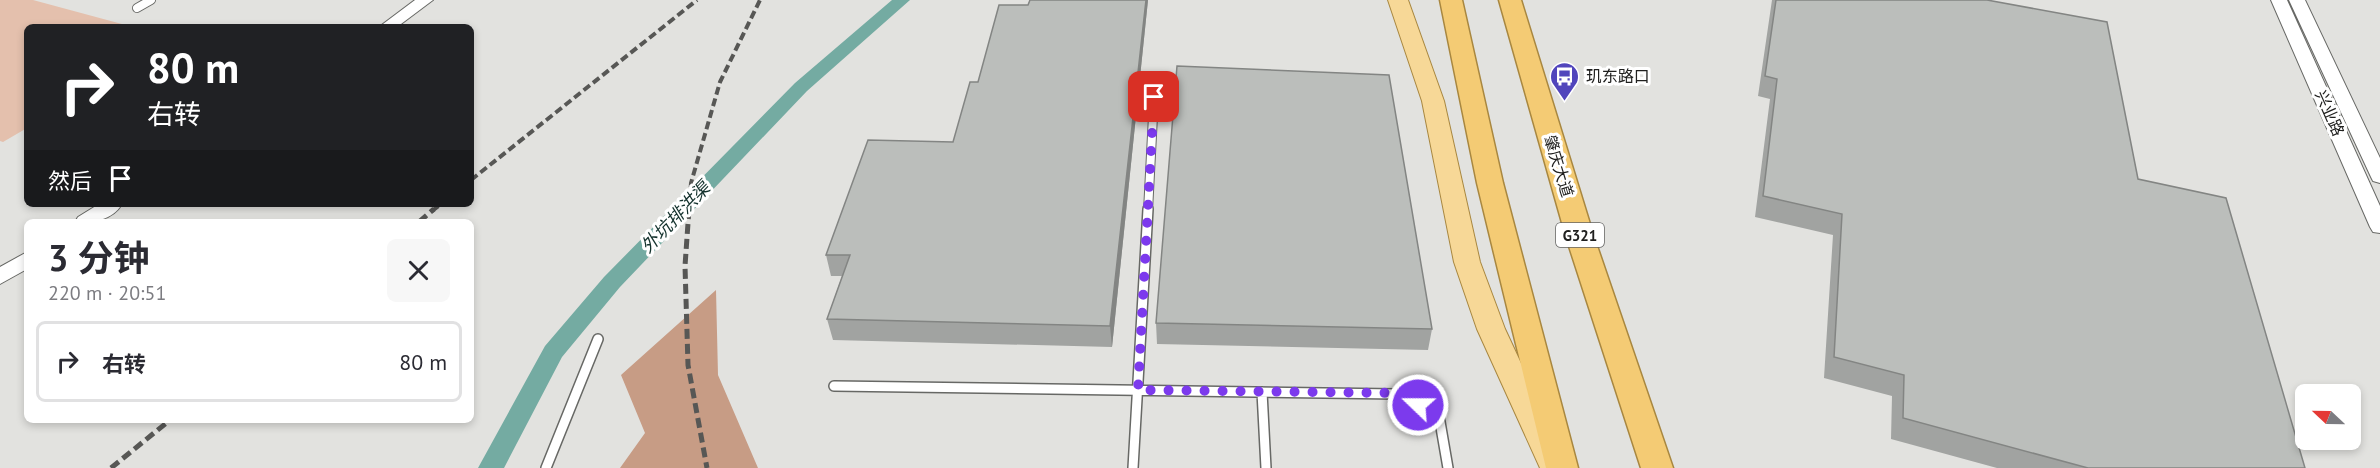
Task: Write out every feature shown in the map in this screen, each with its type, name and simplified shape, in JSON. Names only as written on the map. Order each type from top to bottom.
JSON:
[{"type":"highway","points":[[1451,0],[1490,183],[1562,468]]},
{"type":"highway","name":"肇庆大道","points":[[1510,0],[1580,237],[1658,468]]},
{"type":"main road","points":[[1398,0],[1432,101],[1467,262],[1491,330],[1555,468]]},
{"type":"street","points":[[391,24],[425,0]]},
{"type":"street","name":"兴业路","points":[[2279,0],[2379,222]]},
{"type":"street","name":"兴业路","points":[[2297,0],[2380,177]]},
{"type":"street","points":[[90,219],[108,207]]},
{"type":"street","points":[[0,277],[24,261]]},
{"type":"lane","points":[[137,8],[151,0]]},
{"type":"lane","points":[[1133,468],[1154,97]]},
{"type":"lane","points":[[546,468],[598,339]]},
{"type":"lane","points":[[834,386],[1397,393],[1438,416],[1448,468]]},
{"type":"lane","points":[[1262,392],[1266,468]]},
{"type":"shaded area","points":[[0,0],[33,0],[122,24],[24,24],[24,130],[3,142],[0,141]]},
{"type":"shaded area","points":[[716,290],[718,375],[758,468],[620,468],[645,433],[621,375]]},
{"type":"building","points":[[1030,0],[1146,0],[1110,326],[827,319],[850,255],[826,255],[868,140],[953,142],[970,82],[978,82],[999,5],[1028,5]]},
{"type":"building","points":[[1776,0],[1987,0],[2107,22],[2138,179],[2226,198],[2295,434],[2295,450],[2300,450],[2305,468],[2088,468],[1903,418],[1904,375],[1834,357],[1842,214],[1763,196],[1777,79],[1765,76]]},
{"type":"building","points":[[1177,66],[1389,75],[1432,329],[1156,323]]},
{"type":"waterway","name":"外坑排洪渠","points":[[491,468],[553,352],[612,282],[801,87],[902,0]]},
{"type":"railway","points":[[474,178],[697,0]]},
{"type":"railway","points":[[689,211],[691,183],[720,82],[760,0]]},
{"type":"railway","points":[[432,211],[437,207]]},
{"type":"railway","points":[[422,219],[434,209]]},
{"type":"railway","points":[[689,209],[685,266],[688,365],[707,468]]},
{"type":"railway","points":[[111,468],[166,423]]},
{"type":"place","name":"玑东路口","points":[[1565,102]]},
{"type":"route","points":[[1154,97],[1138,390],[1397,393],[1418,405]]}]
